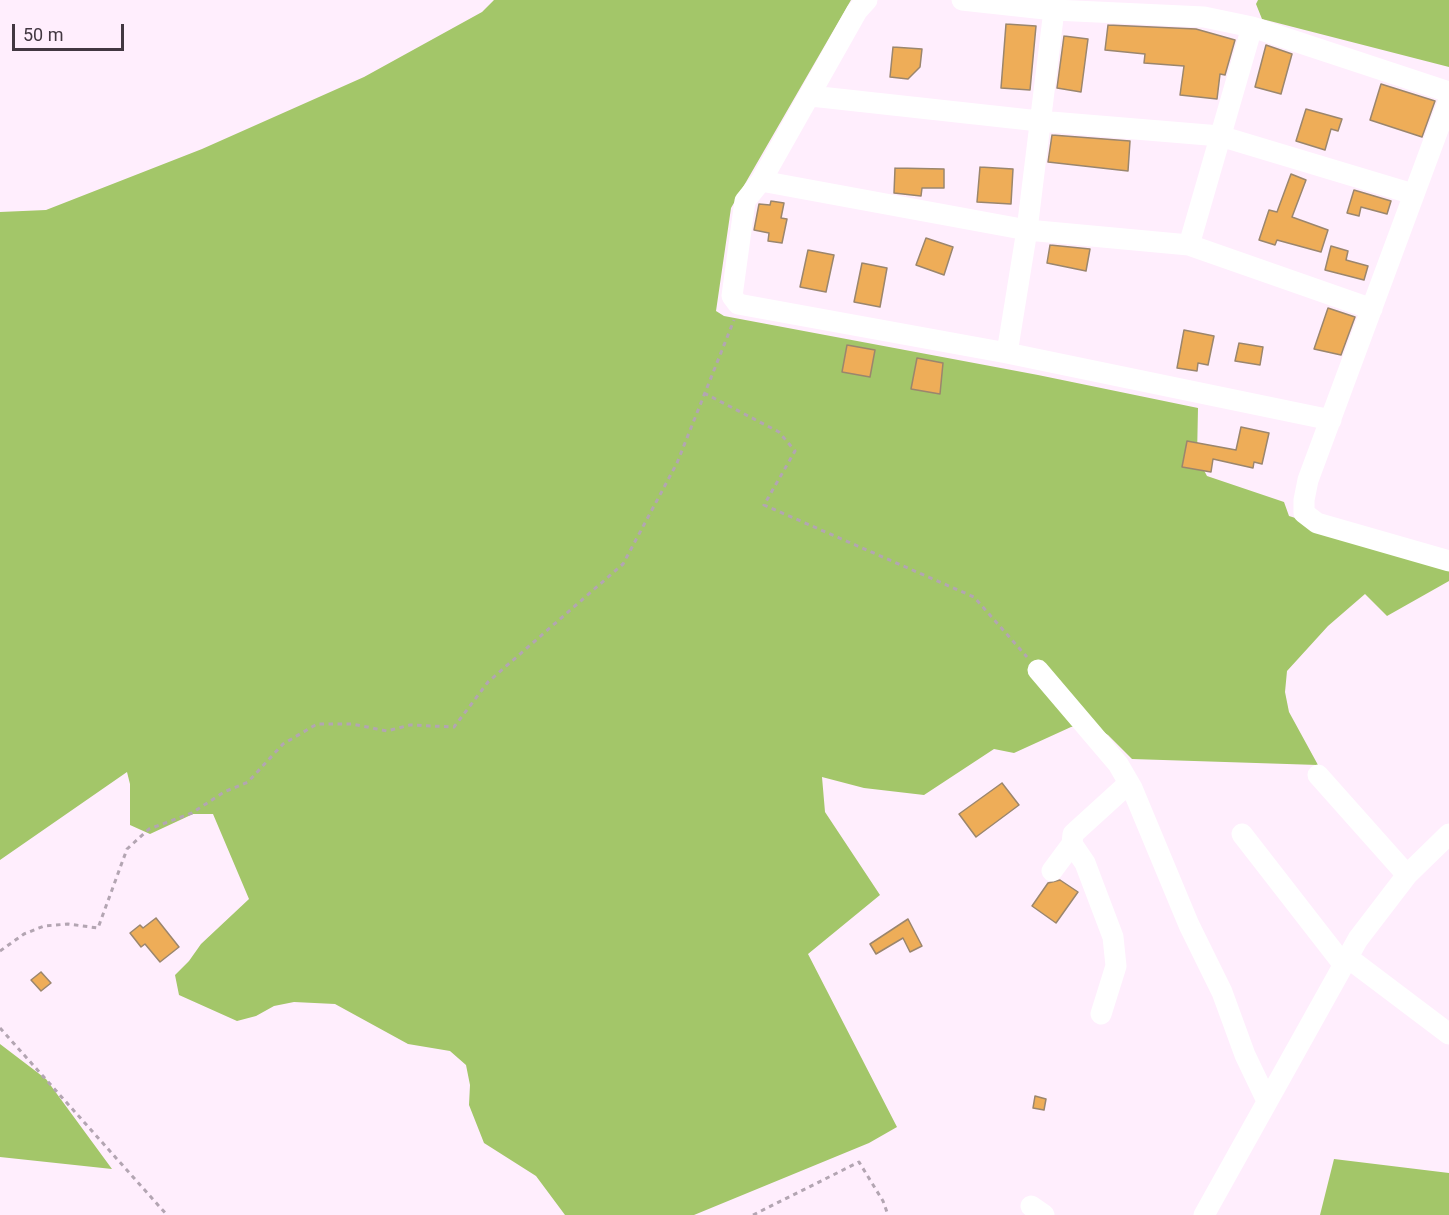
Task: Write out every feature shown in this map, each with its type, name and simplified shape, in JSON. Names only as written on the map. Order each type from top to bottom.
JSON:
[{"type":"street","points":[[867,0],[857,11],[761,181],[745,201],[732,296],[742,305],[1006,353],[1331,420]]},
{"type":"street","points":[[962,0],[1054,10],[1204,17],[1252,27],[1449,92]]},
{"type":"street","points":[[1006,353],[1027,230],[1054,10]]},
{"type":"street","points":[[1189,245],[1252,27]]},
{"type":"street","points":[[811,96],[1039,121],[1220,136],[1413,194]]},
{"type":"street","points":[[1449,100],[1308,480],[1304,513],[1317,523],[1449,561]]},
{"type":"street","points":[[761,181],[1027,230],[1189,245],[1372,309]]},
{"type":"street","points":[[1038,670],[1118,764],[1129,783],[1189,925],[1222,992],[1245,1055],[1267,1101]]},
{"type":"street","points":[[1318,775],[1407,875]]},
{"type":"street","points":[[1052,870],[1072,844],[1073,834],[1129,783]]},
{"type":"street","points":[[1242,834],[1345,961],[1449,1034]]},
{"type":"street","points":[[1204,1215],[1345,961],[1374,917],[1407,875],[1449,834]]},
{"type":"street","points":[[1072,844],[1085,863],[1113,937],[1116,966],[1101,1014]]},
{"type":"path","points":[[0,951],[24,934],[44,926],[68,924],[98,928],[127,849],[149,829],[192,813],[224,792],[248,782],[283,744],[317,724],[352,724],[387,730],[410,725],[454,727],[488,682],[623,564],[677,463],[726,336],[742,305]]},
{"type":"path","points":[[704,393],[779,432],[795,451],[764,505],[974,597],[1038,670]]},
{"type":"path","points":[[0,1028],[166,1215]]},
{"type":"path","points":[[753,1215],[859,1161],[883,1201],[888,1215]]},
{"type":"green space","points":[[494,0],[851,0],[731,208],[716,311],[724,316],[1038,375],[1198,408],[1197,457],[1207,476],[1284,502],[1289,516],[1449,567],[1449,581],[1387,616],[1365,594],[1328,626],[1287,671],[1285,692],[1289,712],[1318,765],[1132,759],[1108,735],[1091,724],[1071,727],[1014,753],[994,749],[924,795],[864,788],[822,777],[825,812],[880,895],[808,954],[897,1127],[869,1143],[694,1215],[565,1215],[536,1176],[484,1143],[469,1105],[470,1085],[466,1065],[450,1051],[408,1044],[335,1004],[294,1002],[274,1006],[256,1016],[237,1021],[179,995],[175,975],[201,944],[249,899],[213,814],[193,814],[150,834],[130,825],[130,784],[127,772],[0,860],[0,212],[46,210],[202,149],[364,77],[482,12]]},
{"type":"green space","points":[[1258,0],[1449,0],[1449,67],[1262,19],[1256,4]]},
{"type":"green space","points":[[0,1044],[46,1079],[112,1169],[0,1157]]},
{"type":"green space","points":[[1334,1159],[1449,1173],[1449,1215],[1320,1215]]},
{"type":"building","points":[[1006,24],[1036,26],[1030,90],[1001,88]]},
{"type":"building","points":[[1108,25],[1196,29],[1235,40],[1225,75],[1220,74],[1217,99],[1180,95],[1184,66],[1144,63],[1145,54],[1105,50]]},
{"type":"building","points":[[1064,36],[1088,39],[1081,92],[1057,88]]},
{"type":"building","points":[[1266,45],[1292,54],[1281,94],[1255,87]]},
{"type":"building","points":[[893,47],[922,49],[920,67],[908,79],[890,77]]},
{"type":"building","points":[[1381,84],[1435,101],[1422,137],[1370,120]]},
{"type":"building","points":[[1306,109],[1342,119],[1338,131],[1331,129],[1325,150],[1296,141]]},
{"type":"building","points":[[1052,135],[1130,141],[1128,171],[1048,162]]},
{"type":"building","points":[[980,167],[1013,169],[1011,204],[977,202]]},
{"type":"building","points":[[895,168],[944,169],[944,188],[922,188],[921,196],[894,193]]},
{"type":"building","points":[[1291,174],[1306,180],[1292,217],[1328,230],[1321,252],[1277,240],[1275,245],[1259,240],[1269,210],[1277,212]]},
{"type":"building","points":[[1354,190],[1391,201],[1387,214],[1361,207],[1359,216],[1347,213]]},
{"type":"building","points":[[771,201],[784,203],[781,218],[787,219],[782,243],[768,241],[769,233],[754,230],[759,204],[770,205]]},
{"type":"building","points":[[926,238],[953,247],[944,275],[916,265]]},
{"type":"building","points":[[1050,245],[1090,249],[1086,271],[1047,263]]},
{"type":"building","points":[[1331,246],[1348,251],[1346,260],[1368,266],[1364,280],[1325,270]]},
{"type":"building","points":[[808,250],[834,255],[826,292],[800,287]]},
{"type":"building","points":[[862,263],[887,268],[880,307],[854,302]]},
{"type":"building","points":[[1328,308],[1355,317],[1341,355],[1314,349]]},
{"type":"building","points":[[1184,330],[1214,336],[1208,365],[1198,363],[1197,371],[1177,368]]},
{"type":"building","points":[[1239,343],[1263,347],[1260,365],[1235,361]]},
{"type":"building","points":[[847,345],[875,350],[870,377],[842,372]]},
{"type":"building","points":[[917,358],[943,363],[940,394],[911,389]]},
{"type":"building","points":[[1241,427],[1269,433],[1262,464],[1254,462],[1253,468],[1213,459],[1211,472],[1182,467],[1187,441],[1236,450]]},
{"type":"building","points":[[1002,783],[1019,805],[976,837],[959,814]]},
{"type":"building","points":[[1060,880],[1078,892],[1056,923],[1032,906],[1048,883]]},
{"type":"building","points":[[156,918],[179,947],[160,962],[145,944],[141,947],[130,933],[140,925],[143,928]]},
{"type":"building","points":[[908,919],[922,946],[910,952],[903,938],[876,954],[870,944]]},
{"type":"building","points":[[41,972],[51,983],[41,991],[31,980]]},
{"type":"building","points":[[1035,1096],[1046,1099],[1044,1110],[1033,1108]]}]
